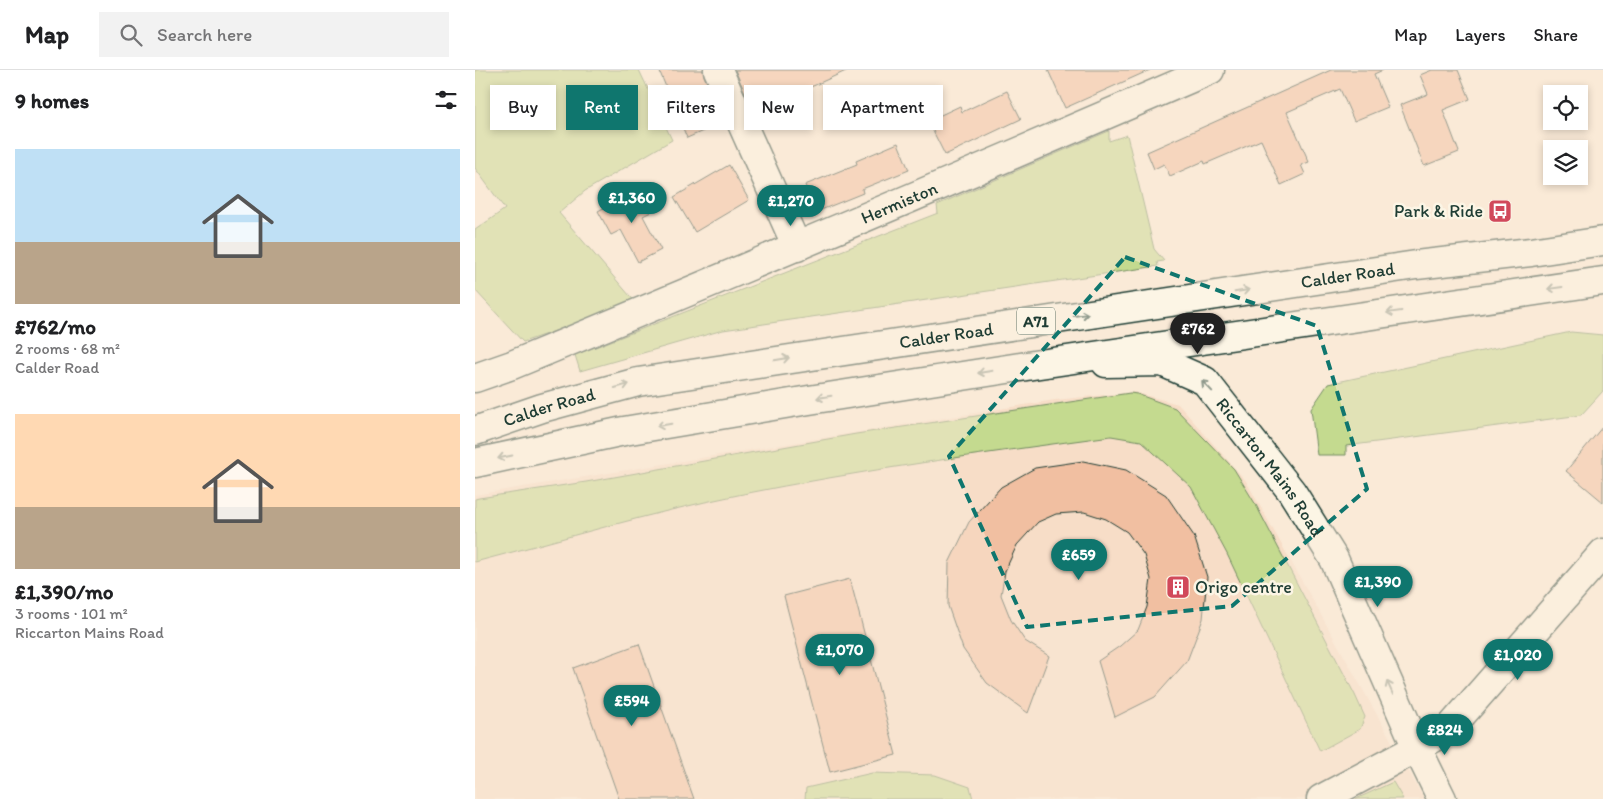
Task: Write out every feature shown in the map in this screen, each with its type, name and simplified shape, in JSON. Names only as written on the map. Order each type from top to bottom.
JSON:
[{"type":"main road","points":[[718,70],[797,247]]},
{"type":"main road","name":"Hermiston","points":[[475,378],[512,365],[797,247],[1210,70]]},
{"type":"main road","name":"Calder Road","points":[[475,431],[542,408],[638,382],[1416,265],[1531,252],[1603,241]]},
{"type":"main road","name":"Calder Road","points":[[475,463],[623,431],[809,400],[1603,281]]},
{"type":"main road","name":"Riccarton Mains Road","points":[[1033,365],[1162,362],[1205,381],[1292,492],[1334,559],[1417,748],[1442,799]]},
{"type":"main road","points":[[1321,799],[1417,748],[1450,728],[1599,566]]},
{"type":"highlighted area","points":[[1125,257],[1317,326],[1367,489],[1232,606],[1027,627],[949,456]]},
{"type":"shaded area","points":[[1134,392],[1178,404],[1246,481],[1424,799],[475,799],[475,495],[1055,400]]},
{"type":"green space","points":[[475,70],[639,70],[648,89],[648,130],[667,130],[672,140],[585,191],[559,213],[636,303],[523,342],[475,290],[475,230],[505,209],[475,168]]},
{"type":"green space","points":[[1109,131],[1109,141],[1127,135],[1154,249],[1164,261],[1157,262],[1158,266],[723,330],[580,371],[575,355],[938,213],[937,205]]},
{"type":"green space","points":[[1571,332],[1603,335],[1603,391],[1581,415],[1346,446],[1346,455],[1317,455],[1311,409],[1328,384]]},
{"type":"green space","points":[[1130,393],[1175,408],[1234,469],[1256,505],[1355,695],[1365,717],[1360,729],[1320,751],[1227,554],[1191,487],[1141,441],[1111,436],[924,462],[785,486],[672,510],[475,562],[475,499],[586,482],[856,434]]},
{"type":"green space","points":[[872,773],[935,775],[970,787],[973,799],[805,799],[806,788]]},
{"type":"green space","points":[[1393,782],[1403,799],[1356,799]]},
{"type":"building","points":[[659,70],[703,70],[708,85],[665,85]]},
{"type":"building","points":[[735,70],[848,70],[813,86],[744,85],[744,90]]},
{"type":"building","points":[[1048,70],[1150,70],[1065,108]]},
{"type":"building","points":[[1331,70],[1383,70],[1374,74],[1388,107],[1354,121],[1340,89],[1287,112],[1309,162],[1301,165],[1305,174],[1281,185],[1261,140],[1205,164],[1204,161],[1170,176],[1164,164],[1154,169],[1147,152]]},
{"type":"building","points":[[1432,70],[1458,70],[1470,99],[1443,110],[1459,152],[1424,166],[1400,105],[1428,94],[1420,75]]},
{"type":"building","points":[[1007,91],[1021,119],[945,155],[932,130],[943,130],[943,114],[960,106],[962,112]]},
{"type":"building","points":[[684,130],[706,130],[687,138]]},
{"type":"building","points":[[898,143],[909,170],[862,189],[863,193],[816,212],[805,185],[857,164],[856,161]]},
{"type":"building","points":[[729,165],[749,200],[695,232],[674,197]]},
{"type":"building","points":[[638,189],[651,212],[643,216],[661,250],[638,262],[621,230],[611,235],[598,211]]},
{"type":"building","points":[[1603,426],[1603,502],[1566,471]]},
{"type":"building","name":"Origo centre","points":[[1083,461],[1126,470],[1166,495],[1194,536],[1207,577],[1203,619],[1187,661],[1155,697],[1115,717],[1098,661],[1120,646],[1138,630],[1147,607],[1151,579],[1144,555],[1127,532],[1106,519],[1084,512],[1056,514],[1038,522],[1017,545],[1005,571],[1001,595],[1011,620],[1025,641],[1049,656],[1028,713],[987,683],[963,649],[948,606],[949,563],[969,522],[1001,487],[1035,468]]},
{"type":"building","points":[[850,579],[896,755],[830,772],[784,596]]},
{"type":"building","points":[[639,644],[694,799],[619,799],[573,668]]},
{"type":"place","name":"Park & Ride","points":[[1500,211]]},
{"type":"place","name":"Origo centre","points":[[1178,587]]}]
